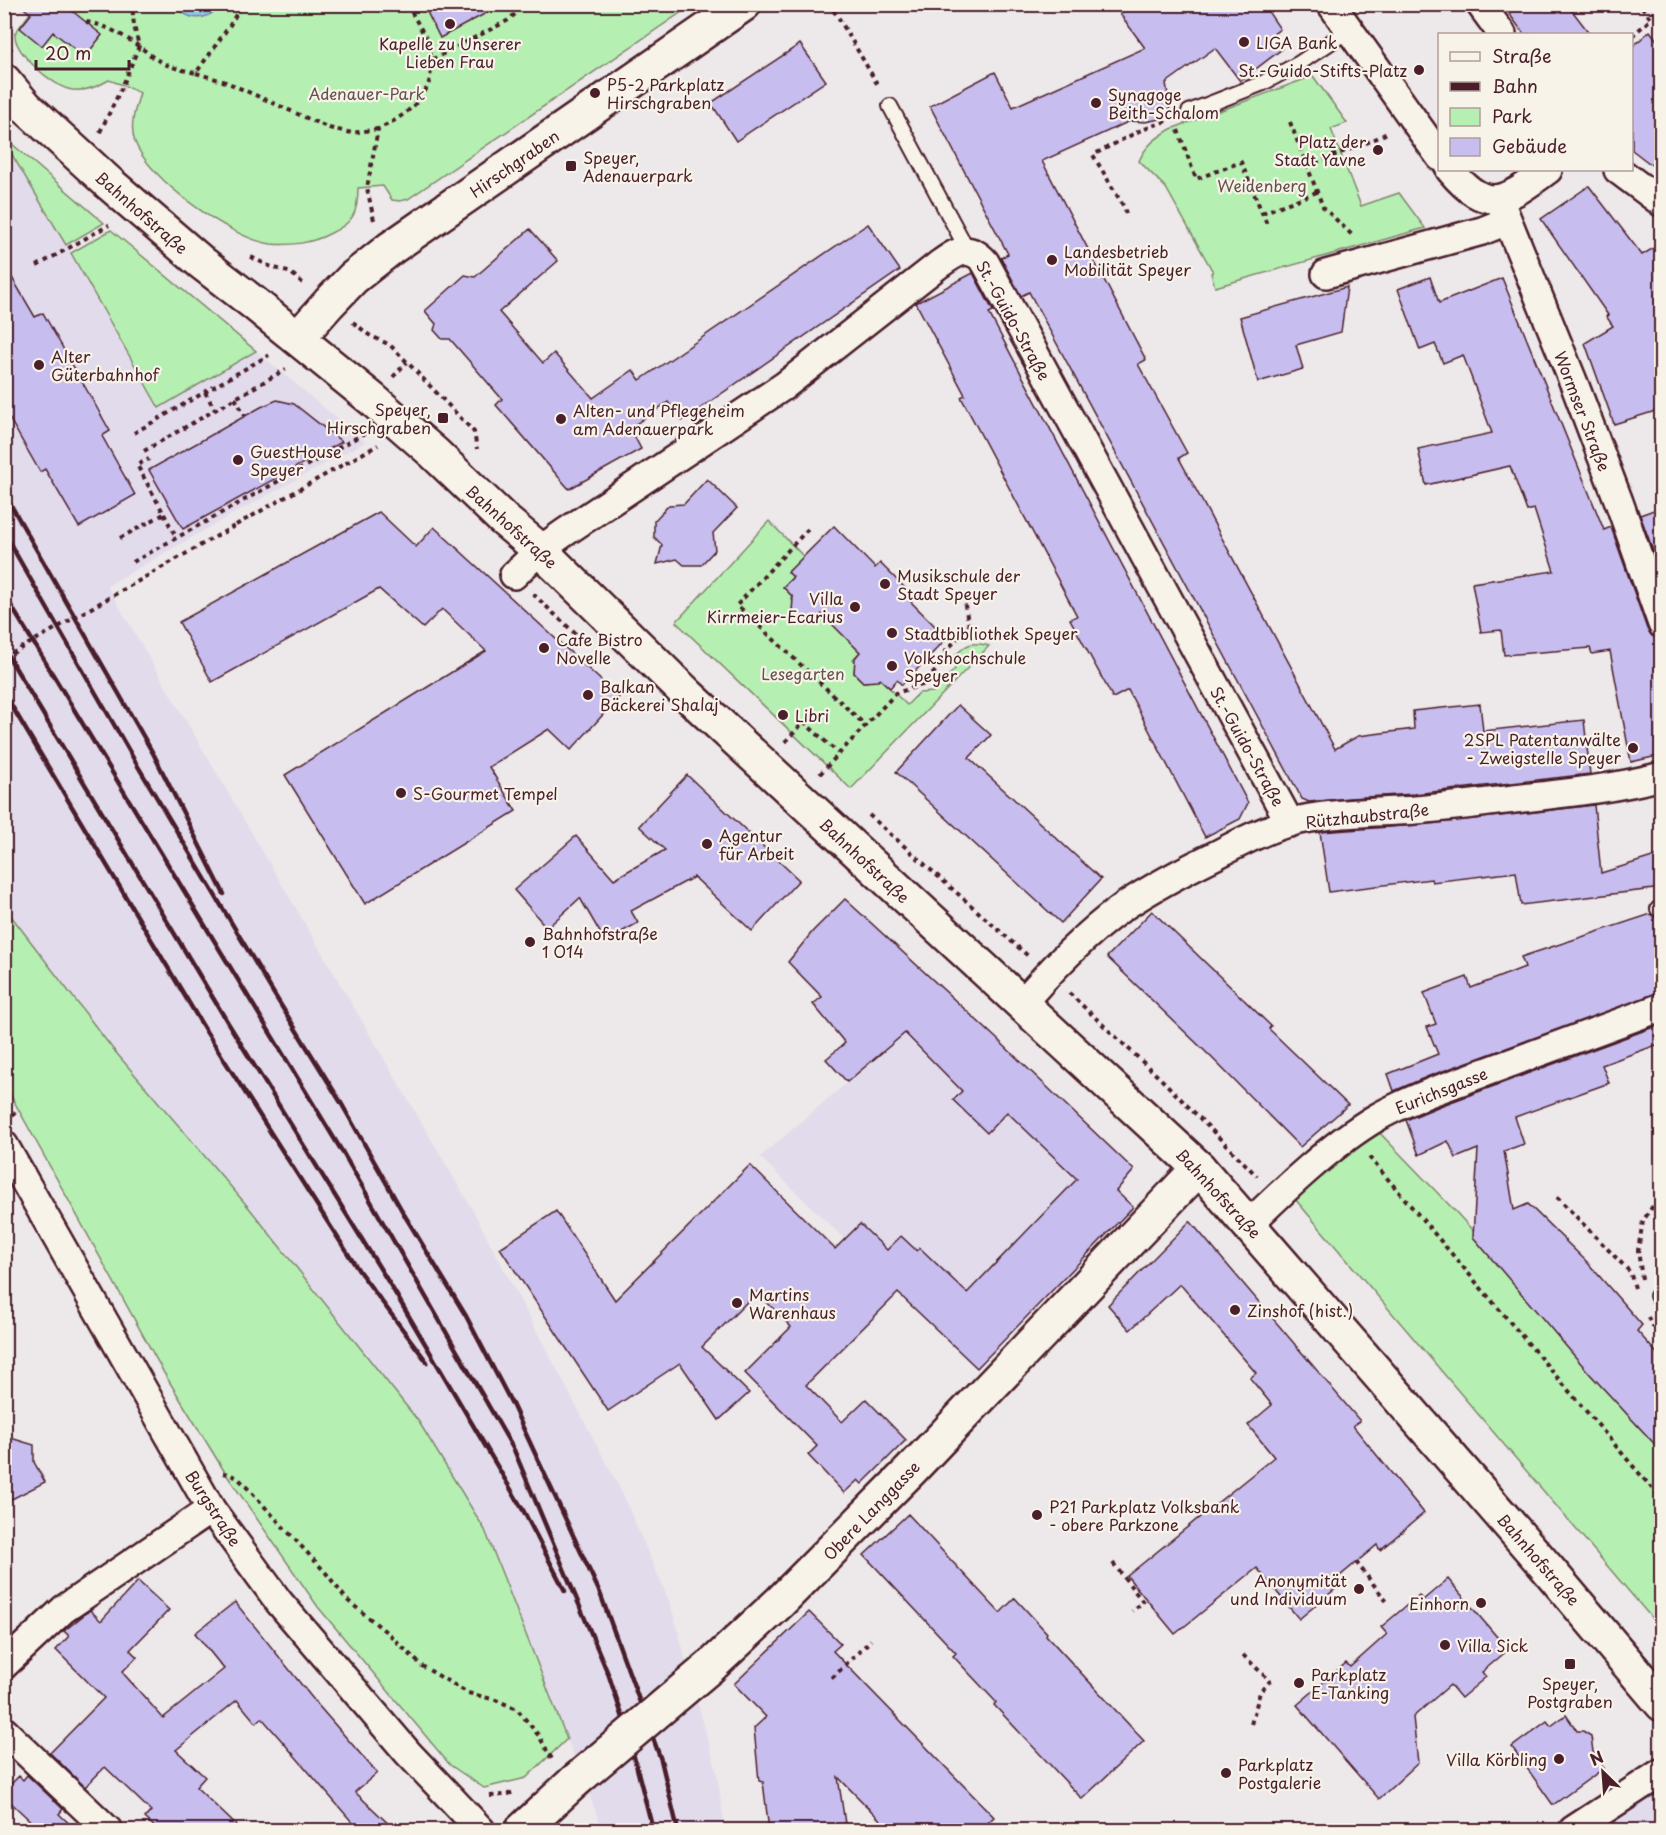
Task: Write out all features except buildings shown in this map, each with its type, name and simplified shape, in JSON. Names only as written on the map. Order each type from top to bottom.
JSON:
[{"type":"main road","name":"Hirschgraben","points":[[288,352],[328,303],[353,278],[392,248],[744,4]]},
{"type":"main road","name":"Bahnhofstraße","points":[[11,69],[26,107],[110,184],[202,263],[288,352],[372,399],[434,453],[504,520],[540,550],[689,696],[1199,1168],[1548,1569],[1662,1704]]},
{"type":"main road","name":"Obere Langgasse","points":[[522,1830],[572,1784],[711,1666],[780,1602],[911,1470],[1199,1168]]},
{"type":"street","points":[[1331,4],[1438,154]]},
{"type":"street","points":[[1480,4],[1501,33]]},
{"type":"street","points":[[1451,171],[1478,195],[1489,199],[1503,210]]},
{"type":"street","points":[[1326,274],[1482,231],[1503,210],[1515,193],[1547,171]]},
{"type":"street","points":[[1619,171],[1662,203]]},
{"type":"street","name":"Wormser Straße","points":[[1503,210],[1579,396],[1662,624]]},
{"type":"street","name":"St.-Guido-Straße","points":[[514,574],[540,550],[571,527],[784,386],[936,266],[955,254],[968,250],[978,254],[985,262],[1290,823]]},
{"type":"street","name":"Rützhaubstraße","points":[[1022,1004],[1088,936],[1122,908],[1155,887],[1253,836],[1290,823],[1325,817],[1421,810],[1585,791],[1662,776]]},
{"type":"street","name":"Eurichsgasse","points":[[1249,1224],[1275,1198],[1349,1136],[1399,1106],[1662,1007]]},
{"type":"street","name":"Burgstraße","points":[[4,1145],[211,1509],[279,1602],[408,1754],[481,1830]]},
{"type":"street","points":[[4,1665],[64,1610],[211,1509]]},
{"type":"street","points":[[4,1731],[108,1830]]},
{"type":"street","points":[[1573,1830],[1662,1772]]},
{"type":"lane","points":[[1190,112],[1263,83],[1298,64],[1349,30]]},
{"type":"lane","points":[[890,106],[968,250]]},
{"type":"path","points":[[98,138],[139,45],[132,4]]},
{"type":"path","points":[[196,74],[242,4]]},
{"type":"path","points":[[86,21],[139,45],[154,58],[171,67],[226,82],[329,128],[352,133],[378,129],[395,122],[416,105],[429,84],[432,60],[426,38],[407,4]]},
{"type":"path","points":[[432,60],[507,21],[527,4]]},
{"type":"path","points":[[827,4],[837,15],[890,106]]},
{"type":"path","points":[[1633,35],[1651,19],[1640,4]]},
{"type":"path","points":[[4,39],[11,69]]},
{"type":"path","points":[[1126,214],[1093,154],[1139,131],[1167,122]]},
{"type":"path","points":[[1290,122],[1323,207],[1352,235],[1360,264]]},
{"type":"path","points":[[1177,127],[1196,179],[1241,162],[1268,227]]},
{"type":"path","points":[[376,230],[368,188],[378,129]]},
{"type":"path","points":[[1307,166],[1341,153]]},
{"type":"path","points":[[1262,213],[1317,192]]},
{"type":"path","points":[[37,266],[114,222]]},
{"type":"path","points":[[245,254],[269,266],[291,273],[369,335],[390,345],[474,432],[476,444],[483,451]]},
{"type":"path","points":[[134,433],[205,392],[288,352]]},
{"type":"path","points":[[144,451],[235,398],[288,352]]},
{"type":"path","points":[[205,392],[216,410]]},
{"type":"path","points":[[235,398],[245,416]]},
{"type":"path","points":[[4,658],[404,429]]},
{"type":"path","points":[[133,562],[368,432]]},
{"type":"path","points":[[149,459],[137,465],[176,537]]},
{"type":"path","points":[[120,538],[164,514]]},
{"type":"path","points":[[808,529],[737,605],[865,725]]},
{"type":"path","points":[[816,778],[896,693],[922,685],[946,660],[945,652],[969,626],[964,601]]},
{"type":"path","points":[[933,666],[937,670]]},
{"type":"path","points":[[781,746],[804,722],[838,753]]},
{"type":"path","points":[[786,741],[795,748]]},
{"type":"path","points":[[821,772],[830,780]]},
{"type":"path","points":[[865,811],[1049,975],[1164,1082],[1257,1176],[1275,1198]]},
{"type":"path","points":[[4,1096],[19,1123]]},
{"type":"path","points":[[1368,1156],[1662,1500]]},
{"type":"path","points":[[1557,1197],[1630,1272],[1639,1297]]},
{"type":"path","points":[[1643,1283],[1638,1250],[1643,1221],[1656,1201]]},
{"type":"path","points":[[1647,1315],[1651,1324],[1662,1335]]},
{"type":"path","points":[[221,1473],[229,1473],[239,1479],[348,1600],[390,1635],[422,1666],[468,1693],[496,1700],[517,1709],[539,1736],[557,1768],[572,1784]]},
{"type":"path","points":[[1113,1563],[1143,1602],[1132,1611]]},
{"type":"path","points":[[1356,1563],[1388,1603]]},
{"type":"path","points":[[832,1678],[871,1641]]},
{"type":"path","points":[[1243,1655],[1270,1680],[1260,1692],[1250,1728]]},
{"type":"path","points":[[486,1796],[504,1795],[521,1790]]},
{"type":"shaded area","points":[[4,143],[71,253],[159,408],[256,351],[365,442],[107,586],[472,1209],[620,1489],[670,1603],[717,1773],[725,1830],[603,1830],[485,1530],[419,1422],[250,1209],[112,1048],[5,908]]},
{"type":"shaded area","points":[[905,1033],[990,1033],[1134,1170],[1116,1190],[1133,1207],[977,1368],[760,1157]]},
{"type":"shaded area","points":[[1661,1772],[1661,1830],[1573,1830]]},
{"type":"green space","name":"Adenauer-Park","points":[[37,4],[692,5],[408,199],[392,200],[383,186],[358,188],[355,211],[344,226],[315,240],[286,245],[255,240],[215,220],[174,190],[157,173],[143,157],[133,136],[133,118],[140,93],[109,80],[89,89],[68,89],[52,81],[34,66],[20,49],[15,33]]},
{"type":"green space","name":"Weidenberg","points":[[1313,76],[1347,123],[1331,129],[1361,206],[1399,193],[1425,228],[1215,287],[1211,273],[1213,272],[1166,188],[1139,161],[1152,142],[1171,129]]},
{"type":"green space","points":[[5,138],[104,223],[66,245]]},
{"type":"green space","points":[[111,230],[256,351],[159,408],[71,253]]},
{"type":"green space","name":"Lesegarten","points":[[769,521],[804,557],[788,572],[793,577],[783,587],[793,597],[791,599],[796,604],[792,613],[801,622],[815,622],[822,614],[860,652],[853,659],[858,665],[854,673],[863,682],[867,682],[873,676],[878,681],[880,679],[907,705],[919,693],[933,692],[955,669],[954,657],[966,646],[978,644],[989,646],[851,789],[676,622]]},
{"type":"green space","points":[[5,908],[112,1048],[250,1209],[419,1422],[485,1530],[567,1739],[526,1778],[484,1788],[450,1765],[318,1607],[226,1474],[164,1373],[5,1085]]},
{"type":"green space","points":[[1376,1129],[1455,1211],[1661,1437],[1661,1629],[1295,1199]]},
{"type":"water","points":[[175,5],[222,5],[210,14],[198,18],[186,15]]},
{"type":"railway","points":[[4,493],[154,755],[224,894]]},
{"type":"railway","points":[[4,533],[136,763],[340,1101],[405,1216],[466,1316],[512,1404],[600,1593],[661,1760],[678,1830]]},
{"type":"railway","points":[[4,594],[343,1153],[514,1450],[609,1676],[627,1730],[653,1830]]},
{"type":"railway","points":[[4,649],[228,1023],[394,1291],[523,1510],[565,1591]]},
{"type":"railway","points":[[4,693],[207,1033],[359,1271],[427,1362]]},
{"type":"place","name":"Kapelle zu Unserer Lieben Frau","points":[[450,24]]},
{"type":"place","name":"LIGA Bank","points":[[1244,42]]},
{"type":"place","name":"St.-Guido-Stifts-Platz","points":[[1419,70]]},
{"type":"place","name":"P5-2 Parkplatz Hirschgraben","points":[[595,93]]},
{"type":"place","name":"Synagoge Beith-Schalom","points":[[1096,103]]},
{"type":"place","name":"Platz der Stadt Yavne","points":[[1378,150]]},
{"type":"place","name":"Speyer, Adenauerpark","points":[[571,166]]},
{"type":"place","name":"Landesbetrieb Mobilität Speyer","points":[[1052,260]]},
{"type":"place","name":"Alter Güterbahnhof","points":[[39,365]]},
{"type":"place","name":"Speyer, Hirschgraben","points":[[443,418]]},
{"type":"place","name":"Alten- und Pflegeheim am Adenauerpark","points":[[561,419]]},
{"type":"place","name":"GuestHouse Speyer","points":[[238,460]]},
{"type":"place","name":"Musikschule der Stadt Speyer","points":[[885,584]]},
{"type":"place","name":"Villa Kirrmeier-Ecarius","points":[[855,607]]},
{"type":"place","name":"Stadtbibliothek Speyer","points":[[892,633]]},
{"type":"place","name":"Cafe Bistro Novelle","points":[[544,648]]},
{"type":"place","name":"Volkshochschule Speyer","points":[[892,666]]},
{"type":"place","name":"Balkan Bäckerei Shalaj","points":[[588,695]]},
{"type":"place","name":"Libri","points":[[783,715]]},
{"type":"place","name":"2SPL Patentanwälte - Zweigstelle Speyer","points":[[1633,748]]},
{"type":"place","name":"S-Gourmet Tempel","points":[[401,793]]},
{"type":"place","name":"Agentur für Arbeit","points":[[707,844]]},
{"type":"place","name":"Bahnhofstraße 1 O14","points":[[530,942]]},
{"type":"place","name":"Martins Warenhaus","points":[[737,1303]]},
{"type":"place","name":"Zinshof (hist.)","points":[[1235,1310]]},
{"type":"place","name":"P21 Parkplatz Volksbank - obere Parkzone","points":[[1037,1515]]},
{"type":"place","name":"Anonymität und Individuum","points":[[1359,1589]]},
{"type":"place","name":"Einhorn","points":[[1481,1603]]},
{"type":"place","name":"Villa Sick","points":[[1445,1645]]},
{"type":"place","name":"Speyer, Postgraben","points":[[1570,1664]]},
{"type":"place","name":"Parkplatz E-Tanking","points":[[1299,1683]]},
{"type":"place","name":"Villa Körbling","points":[[1559,1759]]},
{"type":"place","name":"Parkplatz Postgalerie","points":[[1226,1773]]}]
